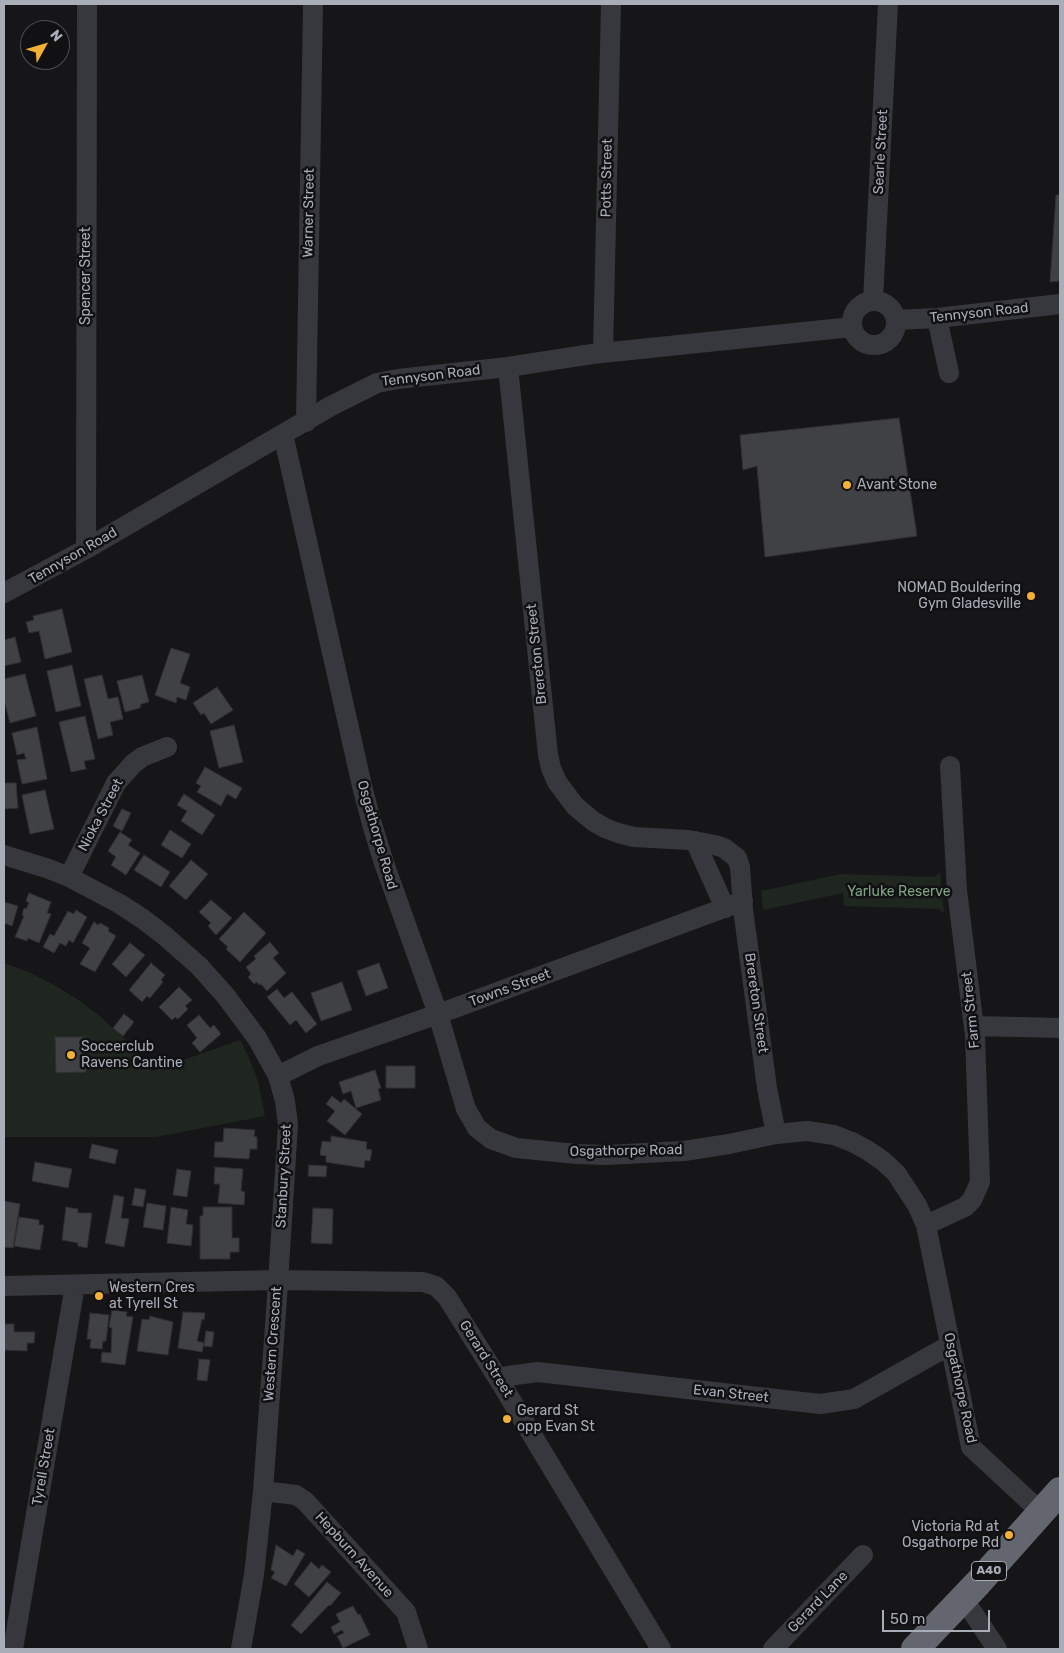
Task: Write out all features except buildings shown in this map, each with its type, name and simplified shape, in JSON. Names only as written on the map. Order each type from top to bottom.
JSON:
[{"type":"highway","name":"A40","points":[[934,1649],[1030,1548],[1051,1513],[1060,1491]]},
{"type":"highway","name":"A40","points":[[915,1649],[1051,1513]]},
{"type":"street","name":"Spencer Street","points":[[86,549],[87,4]]},
{"type":"street","name":"Warner Street","points":[[306,422],[313,4]]},
{"type":"street","name":"Potts Street","points":[[603,353],[611,4]]},
{"type":"street","name":"Searle Street","points":[[873,300],[888,4]]},
{"type":"street","points":[[873,300],[884,303],[892,309],[897,320],[895,333],[889,341],[872,346],[864,344],[857,338],[852,327],[854,313],[857,309],[873,300]]},
{"type":"street","name":"Tennyson Road","points":[[897,320],[937,318],[1060,304]]},
{"type":"street","points":[[937,318],[949,373]]},
{"type":"street","name":"Tennyson Road","points":[[4,593],[86,549],[331,406],[377,383],[603,353],[852,327]]},
{"type":"street","name":"Brereton Street","points":[[508,367],[548,755],[552,768],[557,782],[576,806],[593,821],[605,828],[634,837],[695,841],[724,848],[736,858],[740,867],[734,904],[776,1134]]},
{"type":"street","name":"Osgathorpe Road","points":[[282,434],[362,786],[384,863],[438,1014],[466,1109],[477,1128],[491,1139],[516,1148],[578,1154],[657,1153],[730,1144],[776,1134],[807,1131],[852,1142],[867,1150],[896,1173],[908,1189],[926,1225],[971,1447],[1051,1513]]},
{"type":"street","name":"Nioka Street","points":[[69,877],[116,782],[142,757],[167,747]]},
{"type":"street","name":"Farm Street","points":[[926,1225],[965,1207],[972,1200],[980,1182],[974,1026],[957,890],[950,766]]},
{"type":"street","name":"Brereton Street","points":[[695,841],[734,904]]},
{"type":"street","name":"Stanbury Street","points":[[4,855],[69,877],[120,904],[143,919],[184,951],[211,978],[242,1017],[268,1057],[278,1076],[285,1101],[288,1125],[278,1280]]},
{"type":"street","name":"Towns Street","points":[[278,1076],[318,1056],[438,1014],[734,904]]},
{"type":"street","points":[[974,1026],[1060,1028]]},
{"type":"street","name":"Western Crescent","points":[[4,1286],[278,1280],[263,1491],[254,1574],[241,1649]]},
{"type":"street","name":"Gerard Street","points":[[278,1280],[424,1282],[436,1286],[448,1297],[500,1380],[661,1649]]},
{"type":"street","name":"Tyrell Street","points":[[13,1649],[75,1285]]},
{"type":"street","name":"Evan Street","points":[[500,1380],[508,1376],[538,1372],[820,1404],[854,1399],[950,1345]]},
{"type":"street","name":"Hepburn Avenue","points":[[263,1491],[296,1495],[305,1501],[406,1612],[418,1649]]},
{"type":"street","name":"Gerard Lane","points":[[773,1649],[863,1555]]},
{"type":"street","points":[[971,1610],[996,1648]]},
{"type":"green space","name":"Yarluke Reserve","points":[[940,872],[944,913],[939,909],[844,906],[843,893],[763,910],[761,891],[841,874],[935,877]]},
{"type":"green space","points":[[4,963],[31,973],[80,1001],[123,1037],[152,1071],[240,1040],[258,1081],[265,1116],[156,1137],[4,1137]]},
{"type":"place","name":"Avant Stone","points":[[847,485]]},
{"type":"place","name":"NOMAD Bouldering Gym Gladesville","points":[[1031,596]]},
{"type":"place","name":"Soccerclub Ravens Cantine","points":[[71,1055]]},
{"type":"place","name":"Western Cres at Tyrell St","points":[[99,1296]]},
{"type":"place","name":"Gerard St opp Evan St","points":[[507,1419]]},
{"type":"place","name":"Victoria Rd at Osgathorpe Rd","points":[[1009,1535]]}]
